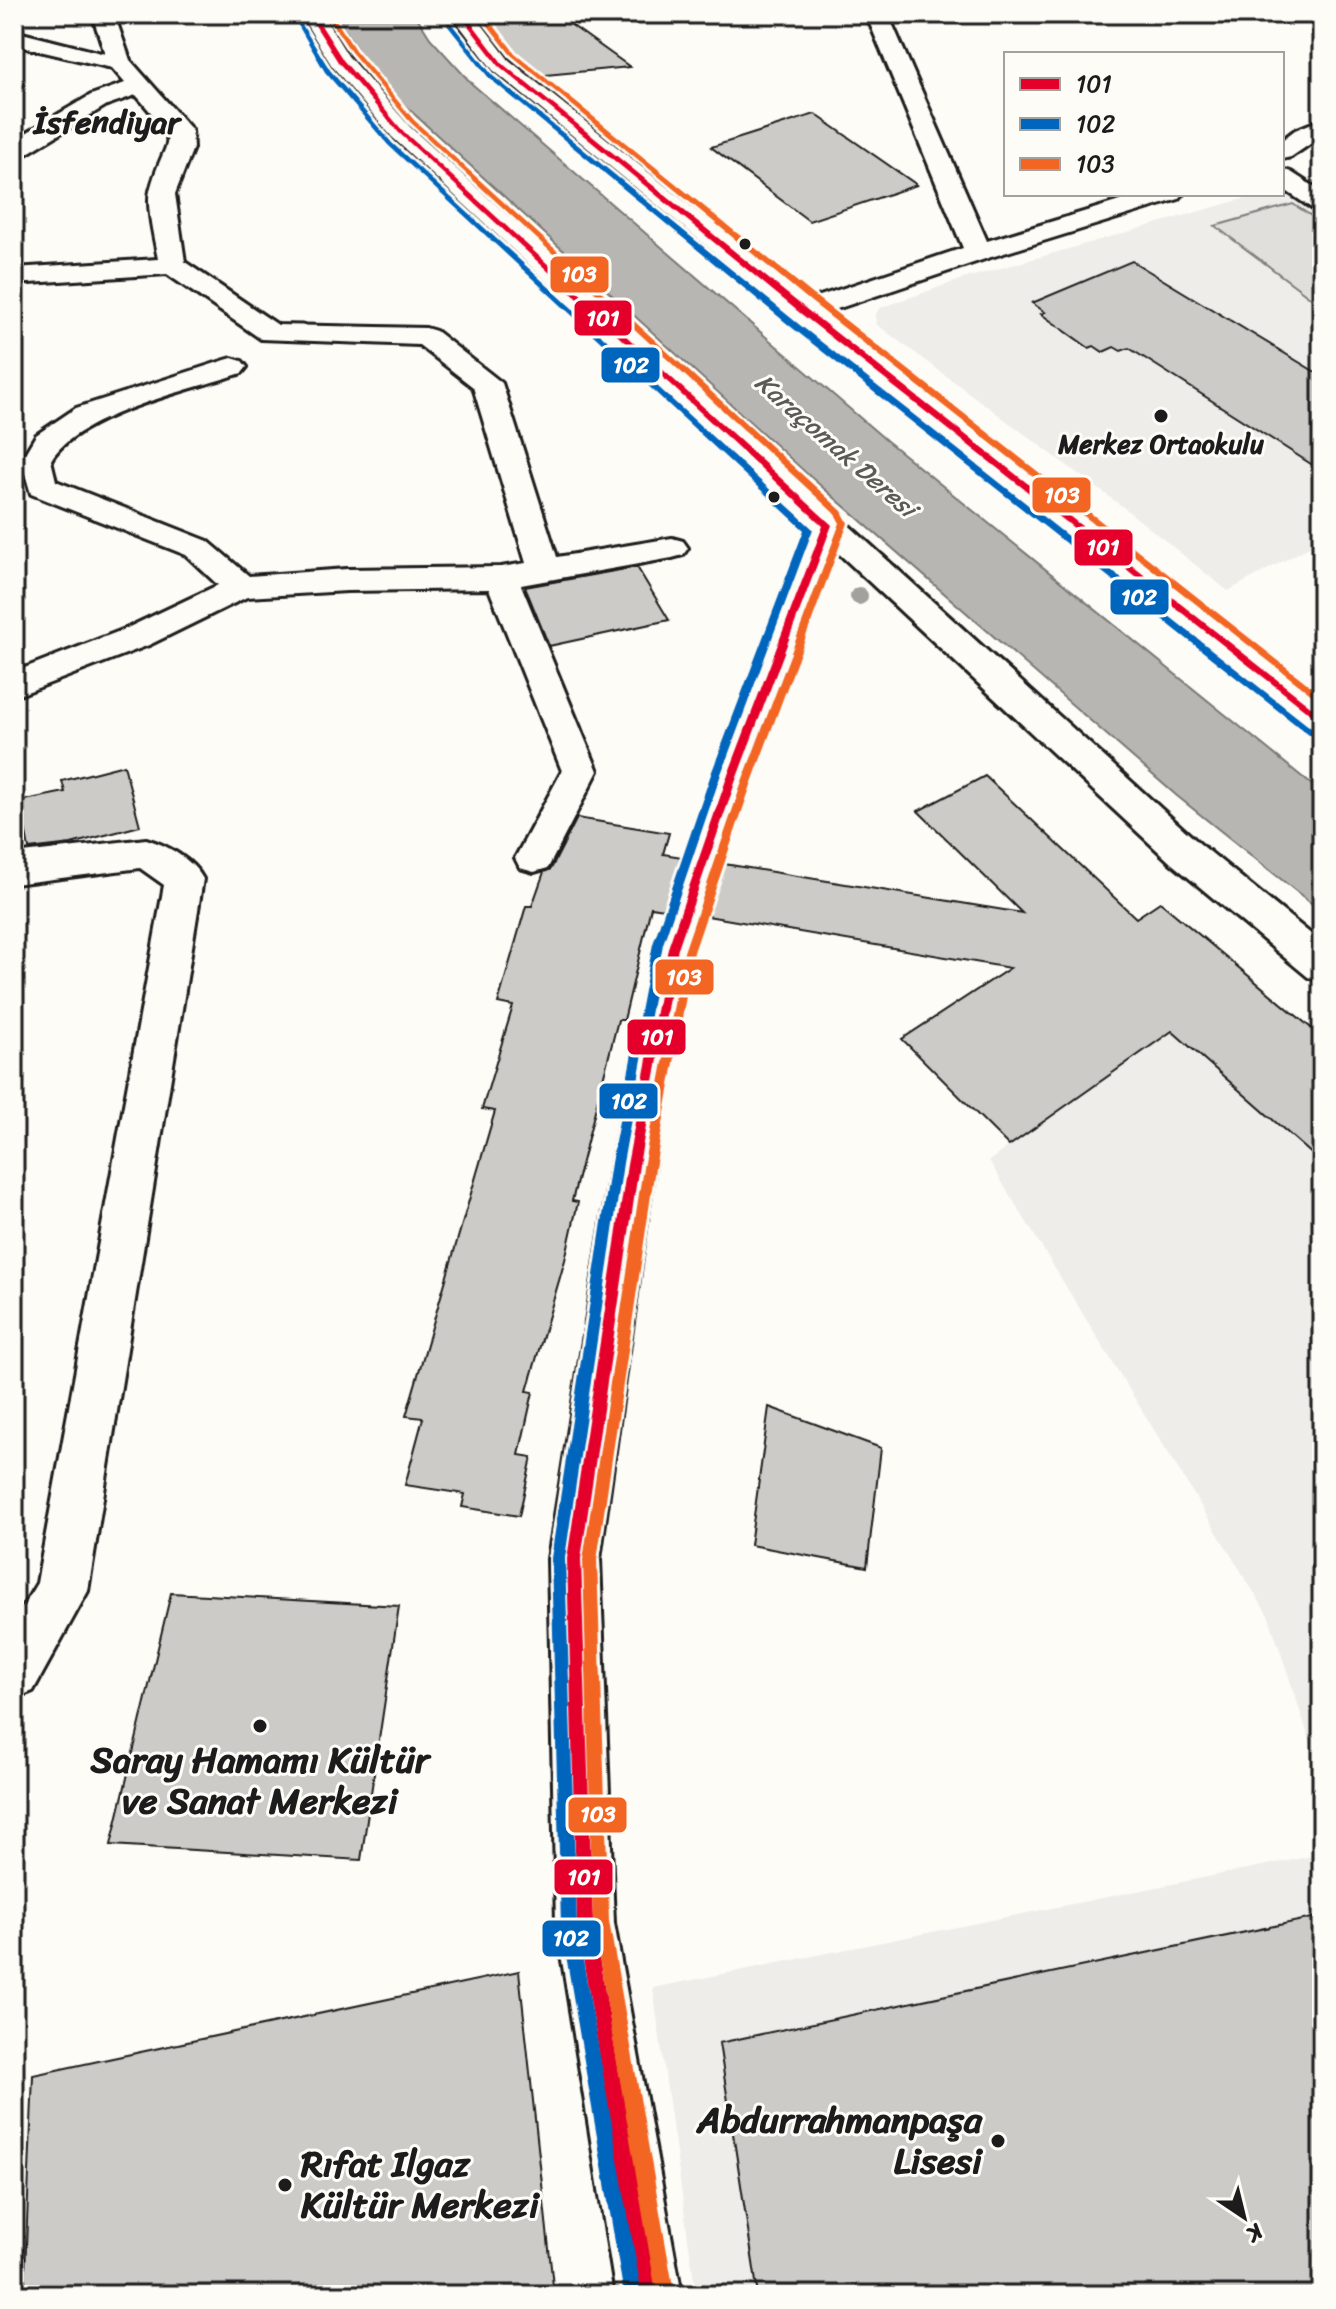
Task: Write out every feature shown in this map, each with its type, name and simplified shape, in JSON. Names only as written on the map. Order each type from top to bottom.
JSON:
[{"type":"street","points":[[103,14],[119,62],[180,130],[181,148],[162,194],[172,265]]},
{"type":"street","points":[[311,14],[317,28],[355,79],[401,132],[1185,853],[1322,966]]},
{"type":"street","points":[[462,14],[501,65],[803,311],[1322,720]]},
{"type":"street","points":[[877,14],[978,252]]},
{"type":"street","points":[[14,38],[50,44],[88,60],[119,62]]},
{"type":"street","points":[[14,151],[99,100],[140,86]]},
{"type":"street","points":[[1284,150],[1322,126]]},
{"type":"street","points":[[1284,178],[1322,203]]},
{"type":"street","points":[[803,311],[978,252],[1163,196]]},
{"type":"street","points":[[14,276],[137,270],[172,265],[271,333],[426,337],[487,383],[545,570]]},
{"type":"street","points":[[232,367],[87,414],[47,441],[36,460],[42,487],[197,548],[241,587]]},
{"type":"street","points":[[649,2295],[585,1923],[574,1559],[633,1165],[673,948],[731,780],[828,525]]},
{"type":"street","points":[[14,685],[137,637],[241,587],[347,580],[501,578],[672,548]]},
{"type":"street","points":[[501,578],[580,771],[534,858]]},
{"type":"street","points":[[14,869],[146,853],[184,879],[62,1591],[14,1672]]},
{"type":"shaded area","name":"Merkez Ortaokulu","points":[[1284,188],[1293,189],[1322,206],[1322,540],[1228,591],[1123,507],[876,324],[875,315],[880,308],[960,280],[1253,196],[1284,196]]},
{"type":"shaded area","points":[[1293,204],[1322,223],[1322,306],[1215,226]]},
{"type":"shaded area","points":[[1160,902],[1322,1037],[1322,1777],[1269,1617],[989,1161],[1009,1146],[902,1039],[1104,907],[1125,925]]},
{"type":"shaded area","name":"Abdurrahmanpaşa Lisesi","points":[[1322,1854],[1322,2295],[696,2295],[653,1988]]},
{"type":"water","name":"Karaçomak Deresi","points":[[335,14],[415,14],[430,38],[472,84],[887,441],[1322,793],[1322,912],[1177,796],[806,473],[401,102],[359,52]]},
{"type":"building","points":[[478,14],[556,14],[630,67],[535,76]]},
{"type":"building","points":[[815,114],[917,185],[809,221],[711,147]]},
{"type":"building","points":[[1132,261],[1322,376],[1322,471],[1129,348],[1121,351],[1114,347],[1103,352],[1094,346],[1089,348],[1041,314],[1045,312],[1032,303]]},
{"type":"building","points":[[637,567],[669,620],[549,646],[525,587]]},
{"type":"building","points":[[124,765],[140,826],[71,844],[29,849],[20,801],[65,792],[62,781]]},
{"type":"building","points":[[985,776],[1136,918],[1160,902],[1322,1037],[1322,1163],[1172,1031],[1009,1146],[902,1039],[1010,968],[707,916],[724,864],[1022,913],[918,811]]},
{"type":"building","points":[[577,818],[669,833],[663,854],[682,857],[664,909],[651,907],[624,1020],[618,1020],[572,1201],[578,1202],[565,1260],[527,1391],[533,1392],[519,1455],[532,1457],[519,1516],[462,1507],[465,1494],[405,1485],[423,1418],[406,1416],[495,1111],[482,1109],[513,1006],[498,1003],[526,906],[532,906],[544,872],[551,869]]},
{"type":"building","points":[[769,1407],[881,1448],[867,1567],[750,1545]]},
{"type":"building","name":"Saray Hamamı Kültür ve Sanat Merkezi","points":[[171,1593],[399,1606],[361,1860],[111,1845]]},
{"type":"building","name":"Abdurrahmanpaşa Lisesi","points":[[1322,1916],[1322,2295],[758,2295],[719,2043]]},
{"type":"building","name":"Rıfat Ilgaz Kültür Merkezi","points":[[519,1971],[554,2295],[24,2295],[33,2075]]},
{"type":"transit line","name":"101","points":[[311,14],[340,61],[401,132],[828,525],[731,780],[673,948],[633,1165],[574,1559],[585,1923],[649,2295]]},
{"type":"transit line","name":"103","points":[[329,14],[353,51],[412,121],[839,513],[844,523],[746,785],[689,952],[649,1168],[590,1560],[601,1921],[665,2292]]},
{"type":"transit line","name":"101","points":[[462,14],[501,65],[803,311],[1322,720]]},
{"type":"transit line","name":"103","points":[[482,14],[513,54],[813,299],[1322,700]]},
{"type":"transit line","name":"102","points":[[297,21],[327,71],[390,144],[809,529],[716,774],[658,944],[617,1163],[558,1558],[569,1926],[633,2295]]},
{"type":"transit line","name":"102","points":[[449,24],[491,77],[793,324],[1312,733]]},
{"type":"place","name":"Merkez Ortaokulu","points":[[1161,416]]},
{"type":"place","name":"Saray Hamamı Kültür ve Sanat Merkezi","points":[[260,1726]]},
{"type":"place","name":"Abdurrahmanpaşa Lisesi","points":[[998,2141]]},
{"type":"place","name":"Rıfat Ilgaz Kültür Merkezi","points":[[285,2185]]},
{"type":"district","name":"İsfendiyar","points":[[107,122]]}]
